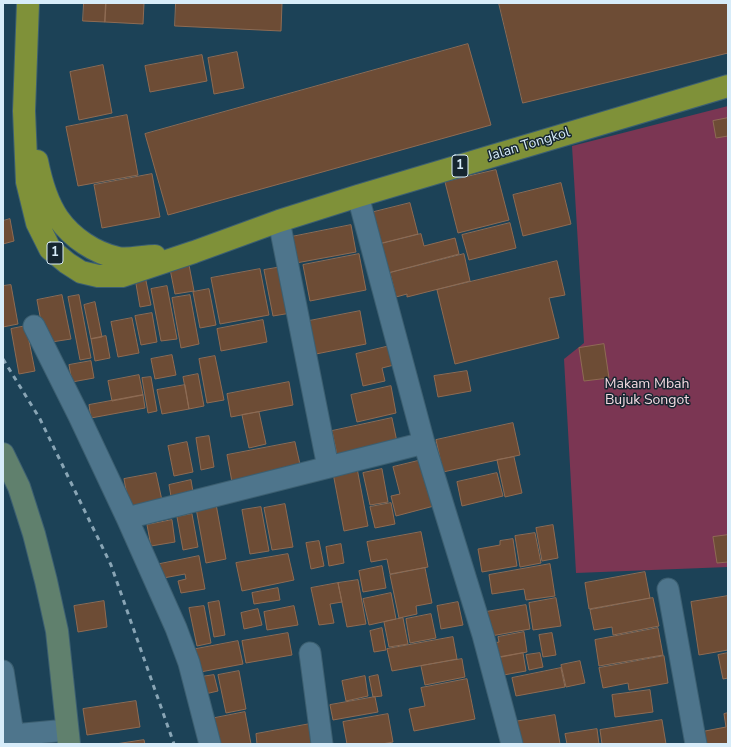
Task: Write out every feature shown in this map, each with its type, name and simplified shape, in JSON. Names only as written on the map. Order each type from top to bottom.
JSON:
[{"type":"highway","name":"Jalan Tongkol","points":[[28,3],[24,111],[27,182],[37,223],[50,249],[81,272],[98,276],[122,276],[279,221],[358,196],[728,86]]},
{"type":"main road","points":[[3,454],[19,487],[34,534],[46,581],[57,631],[68,737]]},
{"type":"street","points":[[358,196],[424,443],[483,635],[512,744]]},
{"type":"street","points":[[279,221],[328,467]]},
{"type":"street","points":[[34,326],[79,416],[127,518],[176,628],[189,663],[210,744]]},
{"type":"street","points":[[127,518],[424,443]]},
{"type":"street","points":[[668,589],[696,744]]},
{"type":"street","points":[[310,653],[322,744]]},
{"type":"street","points":[[3,671],[8,735],[68,737]]},
{"type":"green space","name":"Makam Mbah Bujuk Songot","points":[[728,106],[728,567],[576,573],[564,359],[584,343],[572,146]]},
{"type":"building","points":[[84,3],[106,3],[105,22],[83,21]]},
{"type":"building","points":[[106,3],[144,3],[143,24],[105,22]]},
{"type":"building","points":[[176,3],[282,3],[281,31],[175,26]]},
{"type":"building","points":[[499,3],[728,3],[728,53],[523,103]]},
{"type":"building","points":[[468,44],[491,125],[168,215],[145,134]]},
{"type":"building","points":[[237,52],[244,88],[214,94],[208,58]]},
{"type":"building","points":[[202,55],[207,81],[150,92],[145,66]]},
{"type":"building","points":[[103,65],[112,113],[79,120],[70,72]]},
{"type":"building","points":[[127,115],[138,175],[78,186],[66,127]]},
{"type":"building","points":[[728,118],[728,136],[716,138],[713,121]]},
{"type":"building","points":[[496,170],[509,220],[458,233],[445,182]]},
{"type":"building","points":[[152,174],[160,217],[102,228],[94,185]]},
{"type":"building","points":[[561,183],[571,224],[523,236],[513,195]]},
{"type":"building","points":[[410,203],[418,234],[378,244],[370,213]]},
{"type":"building","points":[[10,219],[14,241],[3,244],[3,221]]},
{"type":"building","points":[[510,223],[516,248],[469,260],[462,235]]},
{"type":"building","points":[[351,225],[356,252],[296,263],[291,237]]},
{"type":"building","points":[[421,234],[424,246],[455,238],[459,254],[384,274],[377,245]]},
{"type":"building","points":[[359,254],[366,290],[310,301],[303,265]]},
{"type":"building","points":[[464,254],[470,281],[407,297],[407,294],[396,297],[390,273]]},
{"type":"building","points":[[557,261],[565,295],[549,298],[559,338],[455,364],[437,290]]},
{"type":"building","points":[[189,265],[194,291],[175,294],[170,269]]},
{"type":"building","points":[[282,267],[291,313],[273,316],[264,270]]},
{"type":"building","points":[[260,269],[269,315],[220,324],[211,278]]},
{"type":"building","points":[[145,276],[151,305],[140,307],[135,278]]},
{"type":"building","points":[[11,285],[18,324],[3,327],[3,286]]},
{"type":"building","points":[[167,286],[177,339],[161,341],[151,289]]},
{"type":"building","points":[[209,289],[216,325],[200,328],[193,292]]},
{"type":"building","points":[[62,295],[71,339],[45,343],[37,300]]},
{"type":"building","points":[[79,295],[91,358],[80,360],[68,297]]},
{"type":"building","points":[[190,295],[199,344],[181,348],[172,298]]},
{"type":"building","points":[[95,302],[102,337],[91,339],[84,305]]},
{"type":"building","points":[[360,311],[366,344],[311,355],[304,322]]},
{"type":"building","points":[[152,313],[157,342],[141,345],[135,316]]},
{"type":"building","points":[[132,318],[139,353],[118,357],[111,322]]},
{"type":"building","points":[[263,320],[267,342],[221,351],[217,329]]},
{"type":"building","points":[[26,326],[35,371],[19,374],[11,329]]},
{"type":"building","points":[[106,336],[110,358],[95,361],[91,339]]},
{"type":"building","points":[[604,344],[609,378],[584,381],[579,348]]},
{"type":"building","points":[[390,346],[394,365],[382,368],[385,381],[363,386],[356,354]]},
{"type":"building","points":[[172,355],[176,375],[155,379],[151,359]]},
{"type":"building","points":[[215,356],[224,400],[207,403],[199,359]]},
{"type":"building","points":[[91,361],[94,378],[72,382],[69,365]]},
{"type":"building","points":[[467,371],[471,391],[438,397],[434,376]]},
{"type":"building","points":[[198,374],[204,406],[189,409],[183,377]]},
{"type":"building","points":[[139,375],[143,395],[112,401],[108,381]]},
{"type":"building","points":[[151,377],[157,411],[148,413],[142,378]]},
{"type":"building","points":[[289,382],[293,405],[231,417],[227,394]]},
{"type":"building","points":[[185,385],[189,409],[162,414],[157,390]]},
{"type":"building","points":[[391,386],[396,413],[357,422],[351,395]]},
{"type":"building","points":[[143,395],[145,408],[91,418],[89,405]]},
{"type":"building","points":[[259,412],[266,444],[249,448],[242,415]]},
{"type":"building","points":[[392,418],[397,442],[337,455],[332,431]]},
{"type":"building","points":[[513,423],[520,455],[443,472],[436,440]]},
{"type":"building","points":[[209,436],[214,467],[201,470],[196,438]]},
{"type":"building","points":[[187,442],[193,472],[174,476],[168,446]]},
{"type":"building","points":[[295,442],[301,469],[232,482],[227,455]]},
{"type":"building","points":[[514,457],[522,493],[505,497],[497,460]]},
{"type":"building","points":[[422,460],[434,506],[396,516],[391,496],[400,494],[393,467]]},
{"type":"building","points":[[357,468],[368,526],[344,531],[333,473]]},
{"type":"building","points":[[382,469],[388,502],[370,505],[363,473]]},
{"type":"building","points":[[156,473],[163,505],[130,512],[124,479]]},
{"type":"building","points":[[497,473],[503,496],[462,506],[457,482]]},
{"type":"building","points":[[191,480],[194,498],[172,502],[169,485]]},
{"type":"building","points":[[391,503],[395,524],[375,528],[370,507]]},
{"type":"building","points":[[216,504],[226,559],[206,563],[196,508]]},
{"type":"building","points":[[285,504],[293,547],[272,550],[264,508]]},
{"type":"building","points":[[261,507],[269,551],[250,554],[242,510]]},
{"type":"building","points":[[192,514],[198,547],[183,550],[177,517]]},
{"type":"building","points":[[172,520],[175,542],[151,546],[147,525]]},
{"type":"building","points":[[553,525],[558,558],[542,561],[536,528]]},
{"type":"building","points":[[421,532],[428,567],[390,574],[387,559],[371,562],[367,542]]},
{"type":"building","points":[[535,533],[541,563],[520,567],[515,536]]},
{"type":"building","points":[[728,535],[728,562],[717,563],[713,537]]},
{"type":"building","points":[[513,539],[517,566],[482,572],[478,549],[500,545],[500,541]]},
{"type":"building","points":[[319,541],[324,566],[311,569],[306,543]]},
{"type":"building","points":[[341,544],[344,563],[329,566],[326,547]]},
{"type":"building","points":[[288,554],[294,580],[242,591],[236,563]]},
{"type":"building","points":[[199,556],[205,589],[181,593],[178,581],[186,579],[185,574],[158,579],[155,565]]},
{"type":"building","points":[[550,564],[555,596],[526,600],[524,589],[492,594],[489,575]]},
{"type":"building","points":[[382,566],[386,588],[363,592],[359,571]]},
{"type":"building","points":[[425,568],[432,603],[416,606],[417,614],[399,618],[390,575]]},
{"type":"building","points":[[645,572],[650,598],[589,609],[585,583]]},
{"type":"building","points":[[358,580],[366,624],[347,627],[338,583]]},
{"type":"building","points":[[338,583],[342,602],[330,604],[334,623],[319,625],[311,588]]},
{"type":"building","points":[[278,588],[280,600],[254,604],[252,593]]},
{"type":"building","points":[[391,593],[396,619],[369,625],[363,599]]},
{"type":"building","points":[[728,596],[728,650],[699,655],[691,602]]},
{"type":"building","points":[[556,598],[561,626],[533,630],[529,603]]},
{"type":"building","points":[[653,598],[659,626],[613,635],[612,627],[594,630],[590,610]]},
{"type":"building","points":[[104,601],[107,627],[78,632],[74,606]]},
{"type":"building","points":[[219,601],[225,635],[214,637],[208,603]]},
{"type":"building","points":[[458,602],[463,625],[441,629],[437,606]]},
{"type":"building","points":[[526,605],[530,629],[491,636],[486,612]]},
{"type":"building","points":[[204,606],[211,643],[197,646],[189,608]]},
{"type":"building","points":[[294,606],[298,625],[267,630],[264,612]]},
{"type":"building","points":[[258,609],[262,625],[244,629],[241,613]]},
{"type":"building","points":[[431,614],[436,638],[410,643],[406,619]]},
{"type":"building","points":[[403,618],[408,644],[389,647],[384,622]]},
{"type":"building","points":[[382,628],[386,650],[374,652],[370,631]]},
{"type":"building","points":[[658,628],[663,655],[599,666],[595,640]]},
{"type":"building","points":[[524,632],[527,652],[491,659],[489,644],[499,642],[498,637]]},
{"type":"building","points":[[288,633],[292,655],[246,663],[242,641]]},
{"type":"building","points":[[552,633],[556,655],[543,657],[539,635]]},
{"type":"building","points":[[453,637],[457,659],[392,671],[387,649]]},
{"type":"building","points":[[238,641],[243,664],[195,673],[191,650]]},
{"type":"building","points":[[523,653],[526,671],[498,676],[495,658]]},
{"type":"building","points":[[540,653],[543,667],[529,670],[526,655]]},
{"type":"building","points":[[728,653],[728,678],[723,679],[718,655]]},
{"type":"building","points":[[664,656],[668,683],[629,690],[628,683],[603,688],[599,668]]},
{"type":"building","points":[[462,659],[465,677],[425,685],[421,666]]},
{"type":"building","points":[[580,661],[585,683],[566,687],[561,665]]},
{"type":"building","points":[[561,668],[565,687],[516,696],[512,678]]},
{"type":"building","points":[[239,671],[246,709],[226,713],[218,675]]},
{"type":"building","points":[[214,675],[218,691],[205,694],[201,677]]},
{"type":"building","points":[[378,675],[382,696],[373,697],[369,677]]},
{"type":"building","points":[[365,676],[368,696],[346,701],[342,681]]},
{"type":"building","points":[[467,679],[475,719],[414,731],[409,709],[425,706],[421,688]]},
{"type":"building","points":[[650,690],[653,712],[615,717],[612,695]]},
{"type":"building","points":[[375,697],[378,712],[333,720],[330,705]]},
{"type":"building","points":[[136,701],[140,727],[87,735],[83,709]]},
{"type":"building","points":[[245,712],[251,744],[214,744],[210,719]]},
{"type":"building","points":[[728,713],[728,744],[702,744],[700,732],[726,727],[724,714]]},
{"type":"building","points":[[388,714],[393,742],[382,744],[347,744],[343,722]]},
{"type":"building","points":[[555,715],[560,744],[518,744],[514,722]]},
{"type":"building","points":[[662,720],[666,744],[602,744],[600,730]]},
{"type":"building","points":[[310,724],[314,744],[257,744],[256,734]]},
{"type":"building","points":[[597,729],[599,744],[567,744],[565,734]]},
{"type":"building","points":[[144,740],[145,744],[116,744]]},
{"type":"railway","points":[[3,359],[40,419],[111,565],[174,744]]}]
